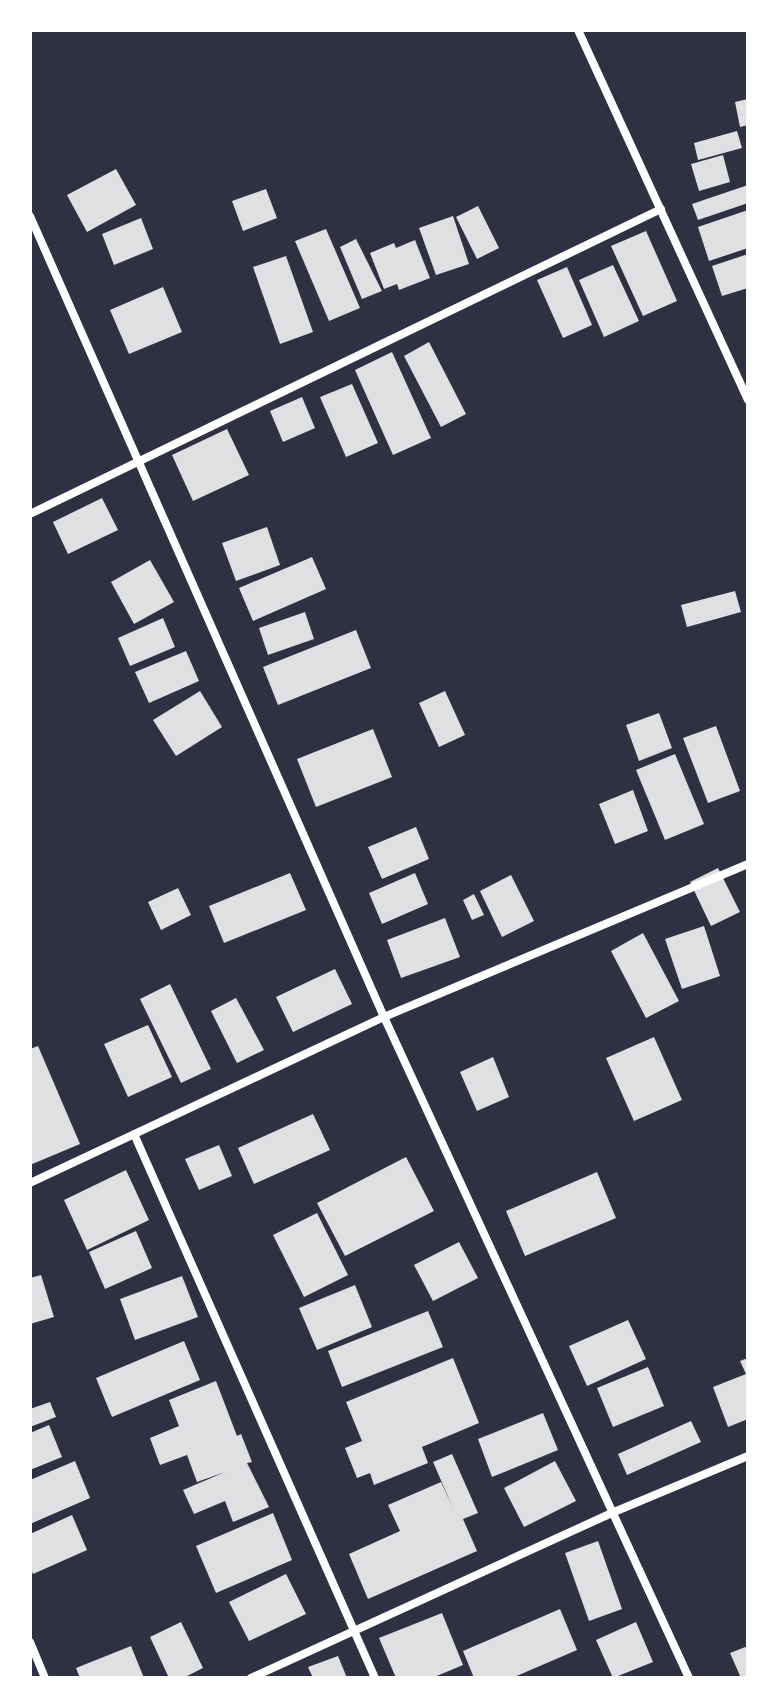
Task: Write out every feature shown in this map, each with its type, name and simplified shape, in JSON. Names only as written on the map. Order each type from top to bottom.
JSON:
[{"type":"street","points":[[578,30],[748,400]]},
{"type":"street","points":[[30,514],[661,209]]},
{"type":"street","points":[[30,216],[384,1017],[689,1678]]},
{"type":"street","points":[[30,1183],[384,1017],[748,864]]},
{"type":"street","points":[[134,1134],[375,1678]]},
{"type":"street","points":[[251,1678],[614,1512],[748,1456]]},
{"type":"street","points":[[30,1642],[45,1678]]},
{"type":"building","points":[[748,99],[748,125],[740,127],[735,102]]},
{"type":"building","points":[[737,131],[742,148],[698,160],[694,143]]},
{"type":"building","points":[[723,155],[730,182],[699,191],[691,164]]},
{"type":"building","points":[[116,169],[136,205],[87,232],[67,195]]},
{"type":"building","points":[[748,185],[748,203],[698,220],[692,204]]},
{"type":"building","points":[[266,189],[277,218],[243,231],[232,201]]},
{"type":"building","points":[[478,206],[499,248],[477,259],[456,217]]},
{"type":"building","points":[[748,210],[748,248],[709,261],[698,227]]},
{"type":"building","points":[[453,216],[469,264],[436,275],[419,228]]},
{"type":"building","points":[[141,218],[153,249],[114,265],[102,234]]},
{"type":"building","points":[[326,229],[360,308],[329,321],[295,241]]},
{"type":"building","points":[[646,231],[677,301],[643,316],[611,246]]},
{"type":"building","points":[[356,239],[382,291],[362,299],[340,247]]},
{"type":"building","points":[[415,240],[430,278],[399,290],[397,284],[384,289],[370,253],[394,243],[396,248]]},
{"type":"building","points":[[748,254],[748,288],[722,296],[712,266]]},
{"type":"building","points":[[286,256],[313,332],[280,344],[253,267]]},
{"type":"building","points":[[613,265],[639,321],[604,337],[579,280]]},
{"type":"building","points":[[567,267],[592,325],[563,338],[537,280]]},
{"type":"building","points":[[163,287],[182,332],[129,354],[110,310]]},
{"type":"building","points":[[429,342],[466,414],[441,427],[404,356]]},
{"type":"building","points":[[392,352],[431,438],[393,455],[355,370]]},
{"type":"building","points":[[352,384],[378,443],[346,457],[320,397]]},
{"type":"building","points":[[302,397],[315,428],[283,442],[270,411]]},
{"type":"building","points":[[227,429],[249,475],[193,501],[172,455]]},
{"type":"building","points":[[102,498],[118,530],[68,554],[53,522]]},
{"type":"building","points":[[267,527],[280,565],[236,581],[222,543]]},
{"type":"building","points":[[312,557],[326,589],[253,621],[239,588]]},
{"type":"building","points":[[150,560],[174,602],[134,624],[111,582]]},
{"type":"building","points":[[735,591],[741,612],[687,627],[681,605]]},
{"type":"building","points":[[305,612],[314,639],[268,655],[259,628]]},
{"type":"building","points":[[163,618],[175,647],[130,666],[118,638]]},
{"type":"building","points":[[356,630],[371,668],[278,705],[263,667]]},
{"type":"building","points":[[186,651],[199,681],[149,703],[135,672]]},
{"type":"building","points":[[200,691],[222,727],[176,756],[153,720]]},
{"type":"building","points":[[445,691],[465,735],[439,747],[419,703]]},
{"type":"building","points":[[659,713],[672,748],[639,761],[626,725]]},
{"type":"building","points":[[716,726],[740,791],[708,803],[683,738]]},
{"type":"building","points":[[373,729],[392,777],[316,807],[297,759]]},
{"type":"building","points":[[675,754],[704,824],[665,840],[636,770]]},
{"type":"building","points":[[633,790],[648,831],[615,844],[599,804]]},
{"type":"building","points":[[416,827],[429,859],[382,879],[368,847]]},
{"type":"building","points":[[718,868],[740,912],[711,926],[690,882]]},
{"type":"building","points":[[290,873],[306,910],[224,943],[209,906]]},
{"type":"building","points":[[415,873],[428,904],[382,924],[369,893]]},
{"type":"building","points":[[511,875],[534,921],[502,937],[480,891]]},
{"type":"building","points":[[178,888],[191,915],[161,930],[148,902]]},
{"type":"building","points":[[474,894],[484,915],[472,920],[463,900]]},
{"type":"building","points":[[445,918],[460,957],[401,978],[387,940]]},
{"type":"building","points":[[704,926],[720,976],[682,989],[665,939]]},
{"type":"building","points":[[643,933],[679,1001],[646,1018],[611,951]]},
{"type":"building","points":[[335,969],[352,1004],[293,1032],[276,997]]},
{"type":"building","points":[[170,984],[211,1069],[181,1083],[140,999]]},
{"type":"building","points":[[236,998],[264,1050],[237,1063],[211,1011]]},
{"type":"building","points":[[148,1025],[172,1077],[128,1097],[104,1044]]},
{"type":"building","points":[[654,1037],[682,1100],[634,1121],[606,1058]]},
{"type":"building","points":[[38,1046],[80,1144],[30,1165],[30,1049]]},
{"type":"building","points":[[493,1057],[509,1097],[477,1111],[460,1072]]},
{"type":"building","points":[[313,1114],[330,1150],[254,1184],[238,1148]]},
{"type":"building","points":[[219,1145],[232,1176],[199,1190],[185,1159]]},
{"type":"building","points":[[406,1157],[434,1211],[345,1256],[317,1203]]},
{"type":"building","points":[[126,1170],[149,1220],[87,1250],[64,1200]]},
{"type":"building","points":[[597,1172],[616,1218],[525,1256],[506,1211]]},
{"type":"building","points":[[317,1213],[348,1275],[304,1297],[273,1235]]},
{"type":"building","points":[[136,1231],[152,1268],[105,1289],[89,1252]]},
{"type":"building","points":[[459,1242],[478,1278],[433,1301],[414,1265]]},
{"type":"building","points":[[41,1275],[54,1317],[30,1324],[30,1278]]},
{"type":"building","points":[[182,1276],[198,1317],[135,1340],[120,1299]]},
{"type":"building","points":[[355,1285],[372,1327],[317,1350],[299,1308]]},
{"type":"building","points":[[428,1311],[443,1347],[342,1387],[328,1351]]},
{"type":"building","points":[[628,1320],[646,1359],[587,1386],[569,1346]]},
{"type":"building","points":[[184,1341],[200,1380],[112,1417],[96,1378]]},
{"type":"building","points":[[453,1358],[479,1423],[422,1447],[428,1463],[374,1485],[370,1473],[357,1478],[345,1448],[362,1441],[346,1402]]},
{"type":"building","points":[[748,1358],[748,1419],[728,1427],[713,1387],[746,1374],[740,1361]]},
{"type":"building","points":[[648,1367],[664,1406],[613,1427],[597,1388]]},
{"type":"building","points":[[216,1381],[237,1436],[241,1434],[252,1462],[247,1463],[269,1507],[233,1522],[225,1501],[194,1514],[183,1490],[225,1472],[197,1482],[187,1455],[160,1465],[150,1438],[179,1426],[169,1400]]},
{"type":"building","points":[[50,1402],[56,1417],[30,1427],[30,1409]]},
{"type":"building","points":[[543,1413],[558,1450],[492,1477],[478,1439]]},
{"type":"building","points":[[691,1421],[701,1442],[627,1475],[618,1454]]},
{"type":"building","points":[[49,1425],[62,1457],[30,1470],[30,1433]]},
{"type":"building","points":[[452,1454],[478,1513],[463,1519],[477,1551],[368,1599],[349,1554],[400,1531],[388,1505],[441,1482],[453,1508],[433,1462]]},
{"type":"building","points":[[75,1461],[90,1498],[30,1524],[30,1480]]},
{"type":"building","points":[[555,1461],[576,1501],[524,1527],[504,1488]]},
{"type":"building","points":[[273,1513],[292,1560],[216,1593],[196,1546]]},
{"type":"building","points":[[72,1515],[87,1550],[33,1574],[30,1534]]},
{"type":"building","points":[[598,1541],[622,1609],[589,1621],[565,1553]]},
{"type":"building","points":[[286,1574],[306,1614],[249,1641],[229,1602]]},
{"type":"building","points":[[560,1609],[577,1650],[512,1678],[474,1678],[463,1651]]},
{"type":"building","points":[[442,1613],[463,1665],[432,1678],[396,1678],[379,1638]]},
{"type":"building","points":[[181,1622],[203,1668],[183,1678],[169,1678],[150,1637]]},
{"type":"building","points":[[636,1622],[653,1662],[613,1678],[596,1640]]},
{"type":"building","points":[[131,1646],[144,1678],[80,1678],[76,1668]]},
{"type":"building","points":[[748,1646],[748,1678],[741,1678],[730,1653]]},
{"type":"building","points":[[338,1656],[347,1678],[313,1678],[308,1667]]}]
